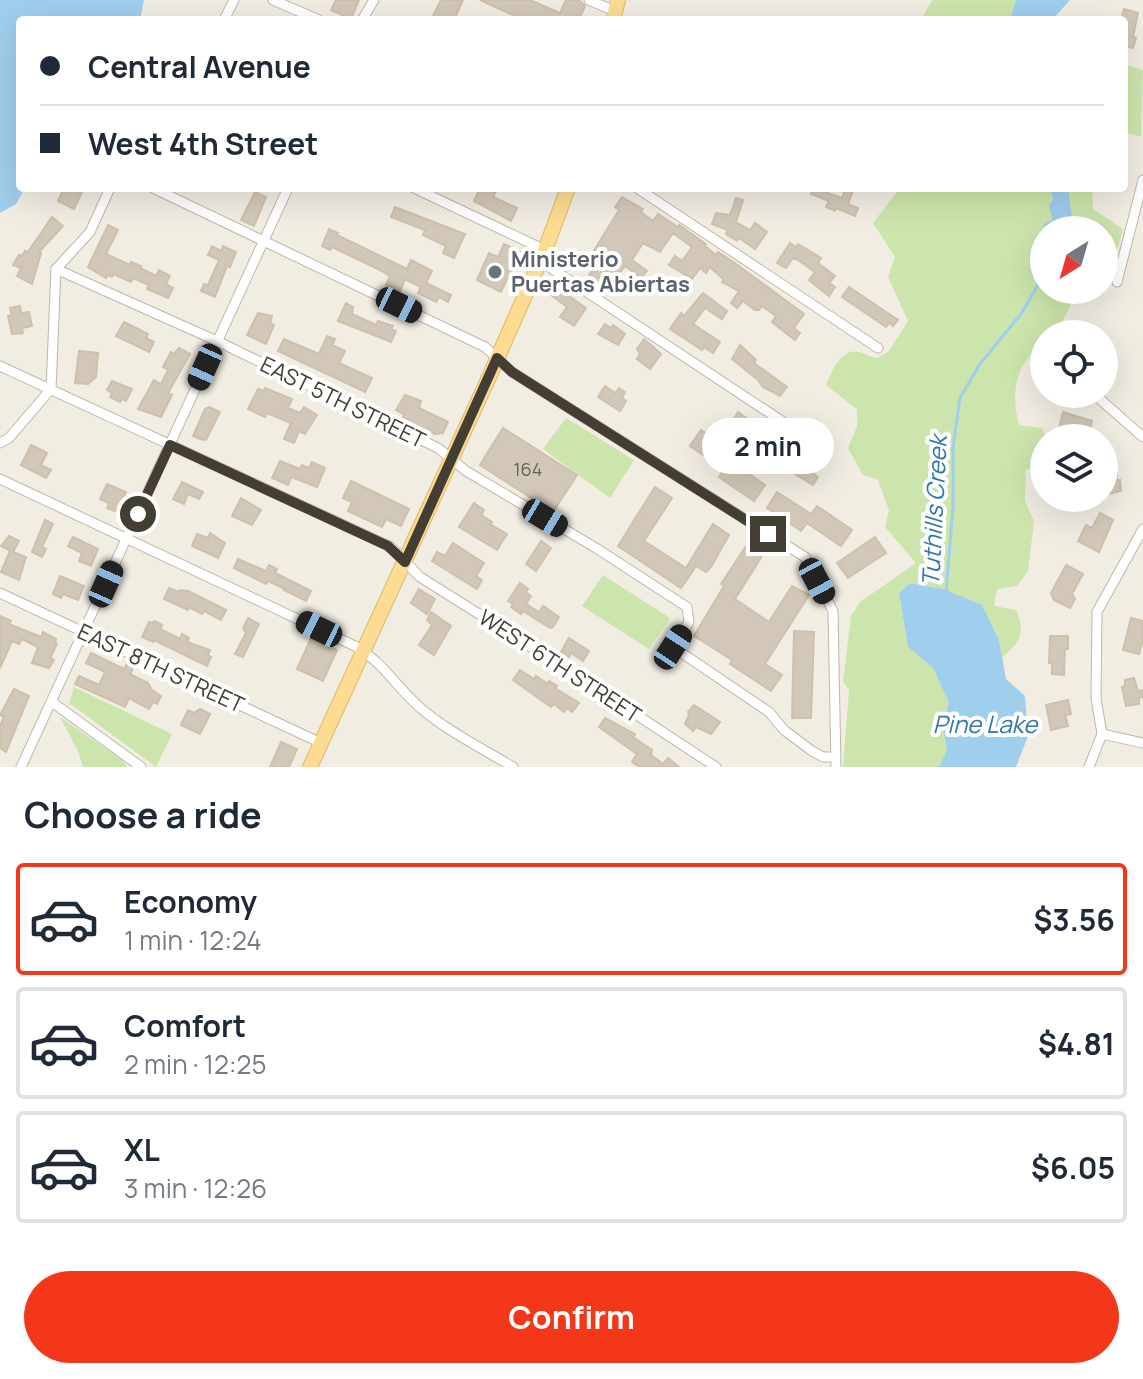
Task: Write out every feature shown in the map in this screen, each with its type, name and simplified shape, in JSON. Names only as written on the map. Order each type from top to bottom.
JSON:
[{"type":"main road","points":[[310,767],[452,459],[542,256],[566,192]]},
{"type":"street","points":[[273,0],[310,16]]},
{"type":"street","points":[[589,0],[615,10]]},
{"type":"street","points":[[1118,278],[1143,180]]},
{"type":"street","points":[[0,443],[9,438],[51,389],[56,269],[90,232],[108,192]]},
{"type":"street","points":[[162,192],[481,345],[512,372],[805,557],[833,611],[836,762]]},
{"type":"street","points":[[21,767],[286,192]]},
{"type":"street","points":[[422,192],[542,256],[827,451]]},
{"type":"street","points":[[643,192],[878,348]]},
{"type":"street","name":"EAST 5TH STREET","points":[[56,269],[217,341],[435,446],[466,471],[596,548],[687,607],[689,622],[673,647],[769,712],[784,730],[812,751],[836,762]]},
{"type":"street","name":"WEST 6TH STREET","points":[[0,366],[388,546],[420,577],[716,767]]},
{"type":"street","points":[[1110,408],[1143,437]]},
{"type":"street","points":[[0,479],[364,651],[380,663],[422,710],[484,752],[513,767]]},
{"type":"street","points":[[1089,767],[1102,734],[1096,698],[1097,612],[1143,529]]},
{"type":"street","name":"EAST 8TH STREET","points":[[0,593],[321,743]]},
{"type":"street","points":[[52,702],[141,767]]},
{"type":"street","points":[[1102,734],[1143,743]]},
{"type":"green space","points":[[932,0],[1016,0],[1011,16],[923,16]]},
{"type":"green space","points":[[1128,65],[1143,70],[1141,137],[1128,133]]},
{"type":"green space","points":[[897,192],[1051,192],[1051,216],[1030,216],[1030,304],[1071,304],[1063,320],[1030,320],[1030,356],[1021,370],[1015,391],[1019,425],[1030,426],[1030,469],[1026,469],[1025,501],[1034,521],[1028,571],[1017,586],[997,589],[994,606],[1016,610],[1021,625],[1020,637],[1002,658],[999,640],[982,605],[944,589],[910,583],[899,593],[908,647],[933,668],[949,703],[942,724],[947,750],[939,767],[843,767],[849,690],[843,682],[851,616],[860,602],[916,563],[885,527],[889,511],[878,480],[863,475],[848,448],[857,426],[857,409],[826,385],[846,354],[858,352],[878,358],[889,351],[908,321],[888,277],[895,257],[873,223]]},
{"type":"green space","points":[[1069,192],[1092,192],[1093,209],[1104,216],[1072,216]]},
{"type":"green space","points":[[1118,226],[1123,229],[1118,246]]},
{"type":"green space","points":[[566,418],[634,460],[610,498],[543,449]]},
{"type":"green space","points":[[603,575],[670,618],[649,649],[582,606]]},
{"type":"green space","points":[[74,687],[172,734],[156,767],[69,703]]},
{"type":"green space","points":[[60,717],[122,760],[127,767],[83,767]]},
{"type":"water","points":[[0,0],[144,0],[141,16],[16,16],[16,192],[23,192],[16,204],[0,213]]},
{"type":"water","points":[[1016,0],[1070,0],[1056,16],[1011,16]]},
{"type":"water","points":[[1051,192],[1069,192],[1072,216],[1051,216]]},
{"type":"water","name":"Pine Lake","points":[[910,583],[944,589],[982,605],[999,640],[1006,679],[1025,696],[1028,736],[1016,767],[939,767],[947,750],[942,724],[949,703],[933,668],[908,647],[899,593]]},
{"type":"building","points":[[336,0],[359,0],[352,16],[331,10]]},
{"type":"building","points":[[441,0],[463,0],[456,16],[433,16]]},
{"type":"building","points":[[480,0],[530,0],[560,13],[566,0],[579,0],[585,6],[581,16],[515,16]]},
{"type":"building","points":[[1124,9],[1138,13],[1133,48],[1128,47],[1128,16],[1122,16]]},
{"type":"building","points":[[62,192],[82,192],[74,209],[58,201]]},
{"type":"building","points":[[255,192],[266,197],[254,226],[241,220]]},
{"type":"building","points":[[478,192],[495,192],[493,197],[517,208],[511,221],[474,201]]},
{"type":"building","points":[[825,192],[842,198],[844,192],[852,192],[848,204],[858,208],[855,216],[826,207],[829,201],[811,194]]},
{"type":"building","points":[[622,197],[643,209],[641,212],[653,221],[658,214],[679,225],[716,255],[718,252],[732,261],[804,314],[794,328],[800,333],[795,340],[772,322],[776,316],[762,306],[755,310],[743,301],[737,308],[731,303],[739,291],[722,282],[724,280],[710,267],[706,273],[700,268],[692,279],[669,265],[675,256],[682,261],[692,247],[673,233],[660,252],[643,243],[632,260],[647,271],[641,278],[625,266],[615,279],[621,284],[616,291],[589,276],[596,262],[590,257],[619,210],[615,207]]},
{"type":"building","points":[[736,198],[743,200],[736,222],[750,230],[755,223],[767,232],[755,249],[739,238],[737,241],[726,234],[728,230],[712,224],[716,213],[730,215]]},
{"type":"building","points":[[395,207],[465,234],[454,258],[443,253],[446,246],[423,235],[425,230],[391,217]]},
{"type":"building","points":[[52,217],[63,226],[39,252],[32,284],[17,276],[21,268],[13,265],[19,255],[28,252]]},
{"type":"building","points":[[108,225],[118,230],[106,254],[130,265],[131,262],[141,266],[156,276],[159,270],[170,276],[166,284],[173,288],[168,298],[147,289],[149,285],[133,278],[131,282],[113,274],[106,278],[88,267]]},
{"type":"building","points":[[329,229],[407,269],[411,260],[432,271],[426,283],[451,295],[448,302],[439,297],[436,302],[418,293],[421,287],[405,279],[400,291],[386,285],[390,276],[332,247],[330,250],[322,246]]},
{"type":"building","points":[[790,243],[796,247],[798,244],[821,258],[818,263],[835,276],[829,283],[835,287],[829,296],[809,280],[815,272],[798,260],[793,258],[786,268],[777,263]]},
{"type":"building","name":"Ministerio Puertas Abiertas","points":[[504,244],[525,254],[520,265],[515,262],[501,292],[477,280],[489,253],[498,257]]},
{"type":"building","points":[[212,246],[221,251],[223,246],[236,252],[215,297],[201,291],[204,284],[208,285],[219,260],[208,255]]},
{"type":"building","points":[[556,287],[586,308],[574,326],[560,317],[567,307],[551,295]]},
{"type":"building","points":[[849,287],[898,320],[893,326],[889,323],[886,327],[842,297]]},
{"type":"building","points":[[703,293],[727,311],[722,319],[705,308],[693,324],[720,342],[713,353],[704,347],[702,350],[670,329],[681,313],[684,316]]},
{"type":"building","points":[[346,303],[353,307],[352,314],[376,325],[378,321],[393,326],[391,329],[396,331],[391,342],[338,321]]},
{"type":"building","points":[[20,306],[21,313],[29,312],[32,326],[22,328],[23,333],[12,334],[8,316],[12,315],[10,308]]},
{"type":"building","points":[[258,313],[272,316],[270,323],[274,325],[266,344],[247,335]]},
{"type":"building","points":[[124,322],[148,334],[146,338],[154,342],[149,352],[116,336]]},
{"type":"building","points":[[605,324],[611,328],[613,325],[625,334],[618,345],[598,334]]},
{"type":"building","points":[[327,336],[335,339],[332,345],[345,351],[339,363],[372,378],[365,392],[278,351],[284,339],[319,354]]},
{"type":"building","points":[[644,339],[661,354],[650,369],[637,359],[640,354],[637,349]]},
{"type":"building","points":[[740,345],[756,360],[754,363],[787,387],[780,396],[763,387],[732,359]]},
{"type":"building","points":[[179,348],[190,354],[168,393],[172,395],[161,417],[138,409],[154,380],[161,384],[168,370],[163,367],[171,352],[174,354]]},
{"type":"building","points":[[79,351],[98,353],[96,377],[88,384],[75,383]]},
{"type":"building","points":[[112,381],[132,389],[126,401],[122,399],[120,402],[110,397],[112,393],[107,390]]},
{"type":"building","points":[[605,386],[615,393],[619,388],[625,392],[622,398],[626,401],[620,411],[598,397]]},
{"type":"building","points":[[265,388],[292,399],[288,408],[300,413],[304,407],[317,415],[305,434],[299,431],[294,443],[284,439],[291,423],[248,409],[258,389],[264,391]]},
{"type":"building","points":[[405,395],[421,401],[421,409],[448,422],[443,433],[435,434],[402,419],[404,414],[396,410]]},
{"type":"building","points":[[209,407],[220,412],[206,440],[200,439],[193,436],[205,409]]},
{"type":"building","points":[[738,412],[759,428],[754,435],[744,429],[741,435],[729,428]]},
{"type":"building","points":[[1063,412],[1092,421],[1091,424],[1060,424]]},
{"type":"building","points":[[503,428],[577,475],[553,512],[480,465]]},
{"type":"building","points":[[701,430],[735,453],[730,461],[765,485],[754,501],[719,477],[724,469],[690,446]]},
{"type":"building","points":[[763,436],[781,449],[784,444],[799,454],[803,461],[801,465],[818,477],[813,485],[793,473],[796,468],[756,445]]},
{"type":"building","points":[[31,445],[47,453],[41,465],[51,470],[46,478],[21,465]]},
{"type":"building","points":[[280,461],[300,469],[302,465],[309,468],[312,462],[325,468],[317,487],[291,477],[288,485],[272,478]]},
{"type":"building","points":[[351,481],[409,509],[401,526],[386,519],[382,527],[348,511],[352,502],[343,498]]},
{"type":"building","points":[[182,482],[203,492],[199,499],[188,494],[184,504],[173,499]]},
{"type":"building","points":[[107,484],[126,492],[117,512],[107,508],[109,503],[100,499]]},
{"type":"building","points":[[655,487],[672,498],[644,541],[686,568],[713,524],[729,535],[711,567],[706,572],[696,566],[681,588],[618,546]]},
{"type":"building","points":[[777,492],[811,514],[817,506],[852,530],[841,546],[807,523],[801,531],[767,508]]},
{"type":"building","points":[[241,498],[261,510],[252,525],[232,516]]},
{"type":"building","points":[[474,503],[484,510],[481,515],[492,522],[490,524],[507,534],[497,550],[459,527]]},
{"type":"building","points":[[1100,513],[1113,520],[1099,552],[1078,541],[1086,525],[1092,528]]},
{"type":"building","points":[[45,520],[53,524],[42,547],[46,549],[42,557],[32,552]]},
{"type":"building","points":[[210,533],[225,543],[218,558],[192,546],[197,534],[208,538]]},
{"type":"building","points":[[9,536],[19,541],[13,552],[26,557],[19,580],[1,572],[10,551],[1,546]]},
{"type":"building","points":[[73,537],[98,549],[91,566],[79,561],[82,553],[68,546]]},
{"type":"building","points":[[875,537],[886,553],[848,578],[837,563]]},
{"type":"building","points":[[541,541],[551,548],[536,571],[526,564]]},
{"type":"building","points":[[453,543],[484,563],[476,576],[482,580],[477,589],[432,561],[437,552],[445,556]]},
{"type":"building","points":[[746,546],[762,556],[735,599],[769,622],[792,586],[809,595],[765,664],[782,675],[771,691],[730,664],[732,660],[694,636],[724,586],[721,584]]},
{"type":"building","points":[[238,559],[266,571],[269,565],[277,569],[275,573],[311,591],[306,601],[234,568]]},
{"type":"building","points":[[1066,565],[1083,574],[1072,594],[1075,599],[1070,608],[1054,600],[1051,593]]},
{"type":"building","points":[[60,576],[84,586],[78,600],[53,594]]},
{"type":"building","points":[[520,583],[531,596],[526,604],[539,612],[543,606],[559,617],[553,627],[511,607],[513,604],[508,601]]},
{"type":"building","points":[[169,588],[188,591],[226,610],[221,620],[204,611],[202,614],[189,607],[188,610],[164,599]]},
{"type":"building","points":[[419,589],[435,599],[427,614],[411,603]]},
{"type":"building","points":[[431,612],[451,626],[434,655],[419,645],[432,625],[427,620]]},
{"type":"building","points":[[0,616],[11,621],[9,624],[41,637],[43,632],[56,639],[57,644],[50,658],[54,660],[49,668],[32,663],[38,647],[22,639],[19,644],[12,641],[0,668]]},
{"type":"building","points":[[248,618],[259,624],[243,657],[235,654],[246,633],[243,628]]},
{"type":"building","points":[[1131,618],[1143,621],[1139,654],[1123,650]]},
{"type":"building","points":[[149,622],[162,625],[160,629],[180,639],[182,634],[189,638],[187,642],[210,650],[207,666],[142,637]]},
{"type":"building","points":[[794,631],[814,632],[811,718],[792,718]]},
{"type":"building","points":[[1050,636],[1068,636],[1064,675],[1052,674],[1052,663],[1049,663]]},
{"type":"building","points":[[311,638],[337,650],[323,681],[297,669]]},
{"type":"building","points":[[569,638],[589,651],[583,661],[571,653],[569,657],[561,652]]},
{"type":"building","points":[[91,653],[124,669],[127,664],[133,668],[130,674],[148,683],[161,696],[157,704],[153,702],[149,709],[129,698],[125,707],[75,684],[79,676],[99,685],[105,672],[86,663]]},
{"type":"building","points":[[520,670],[534,679],[536,676],[548,684],[549,681],[579,703],[572,712],[567,708],[564,712],[554,704],[551,707],[513,680]]},
{"type":"building","points":[[1134,678],[1138,691],[1143,690],[1143,697],[1139,698],[1139,704],[1126,706],[1122,687],[1125,680]]},
{"type":"building","points":[[14,689],[29,696],[6,752],[0,748],[0,726],[4,717],[0,715]]},
{"type":"building","points":[[1068,700],[1071,714],[1065,715],[1068,726],[1051,730],[1046,705]]},
{"type":"building","points":[[694,705],[720,722],[711,734],[696,727],[693,731],[685,724],[688,712]]},
{"type":"building","points":[[200,709],[210,714],[200,734],[181,725],[188,710],[194,713]]},
{"type":"building","points":[[605,718],[635,734],[633,737],[652,750],[651,755],[663,764],[668,758],[679,767],[640,767],[632,762],[637,754],[599,727]]},
{"type":"building","points":[[281,742],[297,749],[289,767],[270,767]]},
{"type":"waterway","name":"Tuthills Creek","points":[[946,592],[953,507],[953,447],[960,398],[980,364],[1030,299]]},
{"type":"place","name":"Ministerio Puertas Abiertas","points":[[495,272]]},
{"type":"route","points":[[138,514],[170,445],[391,547],[405,562],[497,358],[512,372],[768,534]]}]
